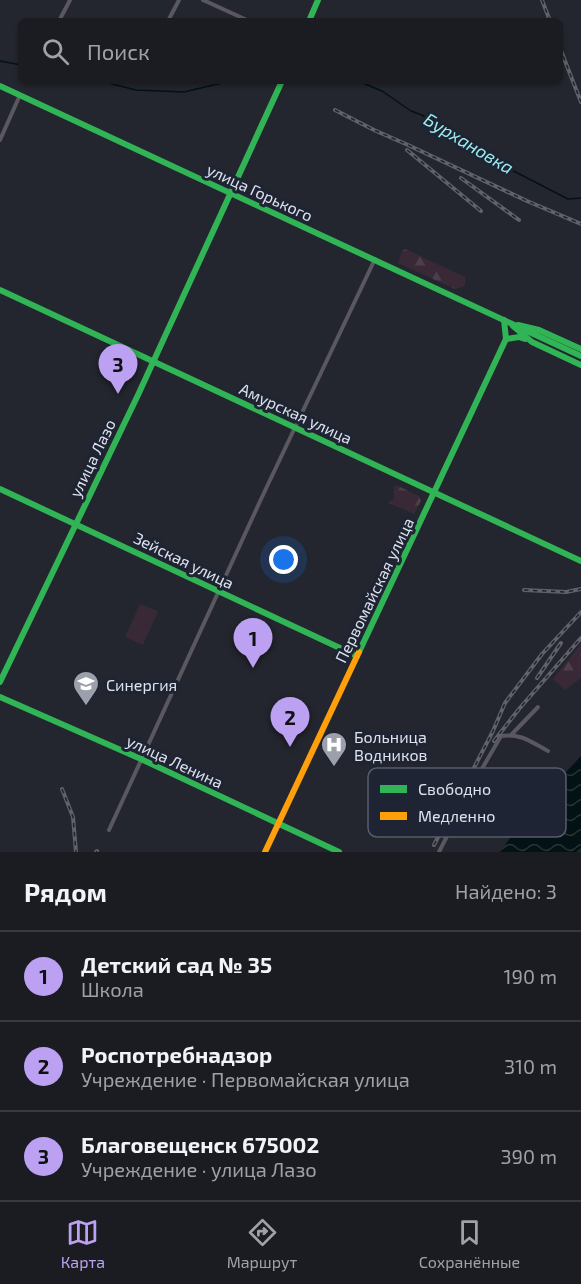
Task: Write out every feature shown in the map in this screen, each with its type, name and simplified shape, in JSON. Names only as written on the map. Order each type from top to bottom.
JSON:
[{"type":"street","points":[[60,18],[69,0]]},
{"type":"street","points":[[170,18],[179,0]]},
{"type":"street","points":[[203,0],[242,18]]},
{"type":"street","points":[[309,18],[318,0]]},
{"type":"street","name":"улица Лазо","points":[[0,682],[153,362],[281,84]]},
{"type":"street","name":"улица Горького","points":[[0,86],[506,321],[538,330],[581,349]]},
{"type":"street","points":[[0,140],[20,95]]},
{"type":"street","points":[[109,830],[218,592],[375,260]]},
{"type":"street","name":"Амурская улица","points":[[0,290],[581,561]]},
{"type":"street","points":[[528,340],[519,337],[506,339],[506,321],[581,356]]},
{"type":"street","name":"улица Горького","points":[[506,321],[528,340],[581,365]]},
{"type":"street","name":"Первомайская улица","points":[[265,852],[506,339]]},
{"type":"street","name":"Зейская улица","points":[[0,489],[357,656]]},
{"type":"street","name":"улица Ленина","points":[[0,696],[339,852]]},
{"type":"street","points":[[512,734],[538,707]]},
{"type":"street","points":[[482,768],[501,736],[512,734],[522,736],[548,751]]},
{"type":"street","points":[[439,852],[446,837]]},
{"type":"green space","points":[[405,249],[465,277],[465,286],[455,289],[398,263]]},
{"type":"green space","points":[[396,485],[419,496],[421,501],[414,514],[389,503],[394,498]]},
{"type":"green space","points":[[140,604],[158,611],[143,645],[125,637]]},
{"type":"green space","points":[[581,644],[581,678],[565,690],[553,679]]},
{"type":"water","points":[[581,756],[581,848],[576,852],[500,852],[511,837],[566,837],[566,772]]},
{"type":"waterway","name":"Бурхановка","points":[[0,61],[18,64]]},
{"type":"waterway","name":"Бурхановка","points":[[112,84],[136,90],[184,92],[217,84]]},
{"type":"waterway","name":"Бурхановка","points":[[365,84],[382,91],[492,160],[568,199],[581,198]]},
{"type":"railway","points":[[542,0],[549,18]]},
{"type":"railway","points":[[563,56],[581,102]]},
{"type":"railway","points":[[335,110],[527,201],[581,224]]},
{"type":"railway","points":[[407,150],[481,211]]},
{"type":"railway","points":[[461,178],[519,220]]},
{"type":"railway","points":[[524,590],[566,592],[581,589]]},
{"type":"railway","points":[[474,768],[505,703],[542,654],[581,612]]},
{"type":"railway","points":[[494,741],[581,638]]},
{"type":"railway","points":[[537,678],[561,643]]},
{"type":"railway","points":[[62,789],[73,817],[76,852]]},
{"type":"railway","points":[[434,845],[438,837]]},
{"type":"traffic: fast","points":[[310,18],[318,0]]},
{"type":"traffic: fast","points":[[0,682],[138,395],[281,84]]},
{"type":"traffic: fast","points":[[0,86],[581,356]]},
{"type":"traffic: fast","points":[[0,290],[581,561]]},
{"type":"traffic: fast","points":[[359,652],[506,339],[504,320]]},
{"type":"traffic: fast","points":[[518,325],[539,330],[581,349]]},
{"type":"traffic: fast","points":[[513,326],[532,342],[581,365]]},
{"type":"traffic: fast","points":[[506,339],[519,337],[525,339]]},
{"type":"traffic: fast","points":[[0,489],[357,656]]},
{"type":"traffic: fast","points":[[0,697],[141,759],[339,852]]},
{"type":"traffic: slow","points":[[265,852],[359,652]]},
{"type":"place","name":"Благовещенск 675002","points":[[118,394]]},
{"type":"place","name":"Детский сад № 35","points":[[253,668]]},
{"type":"place","name":"Синергия","points":[[86,707]]},
{"type":"place","name":"Роспотребнадзор","points":[[290,747]]},
{"type":"place","name":"Больница Водников","points":[[334,768]]}]
